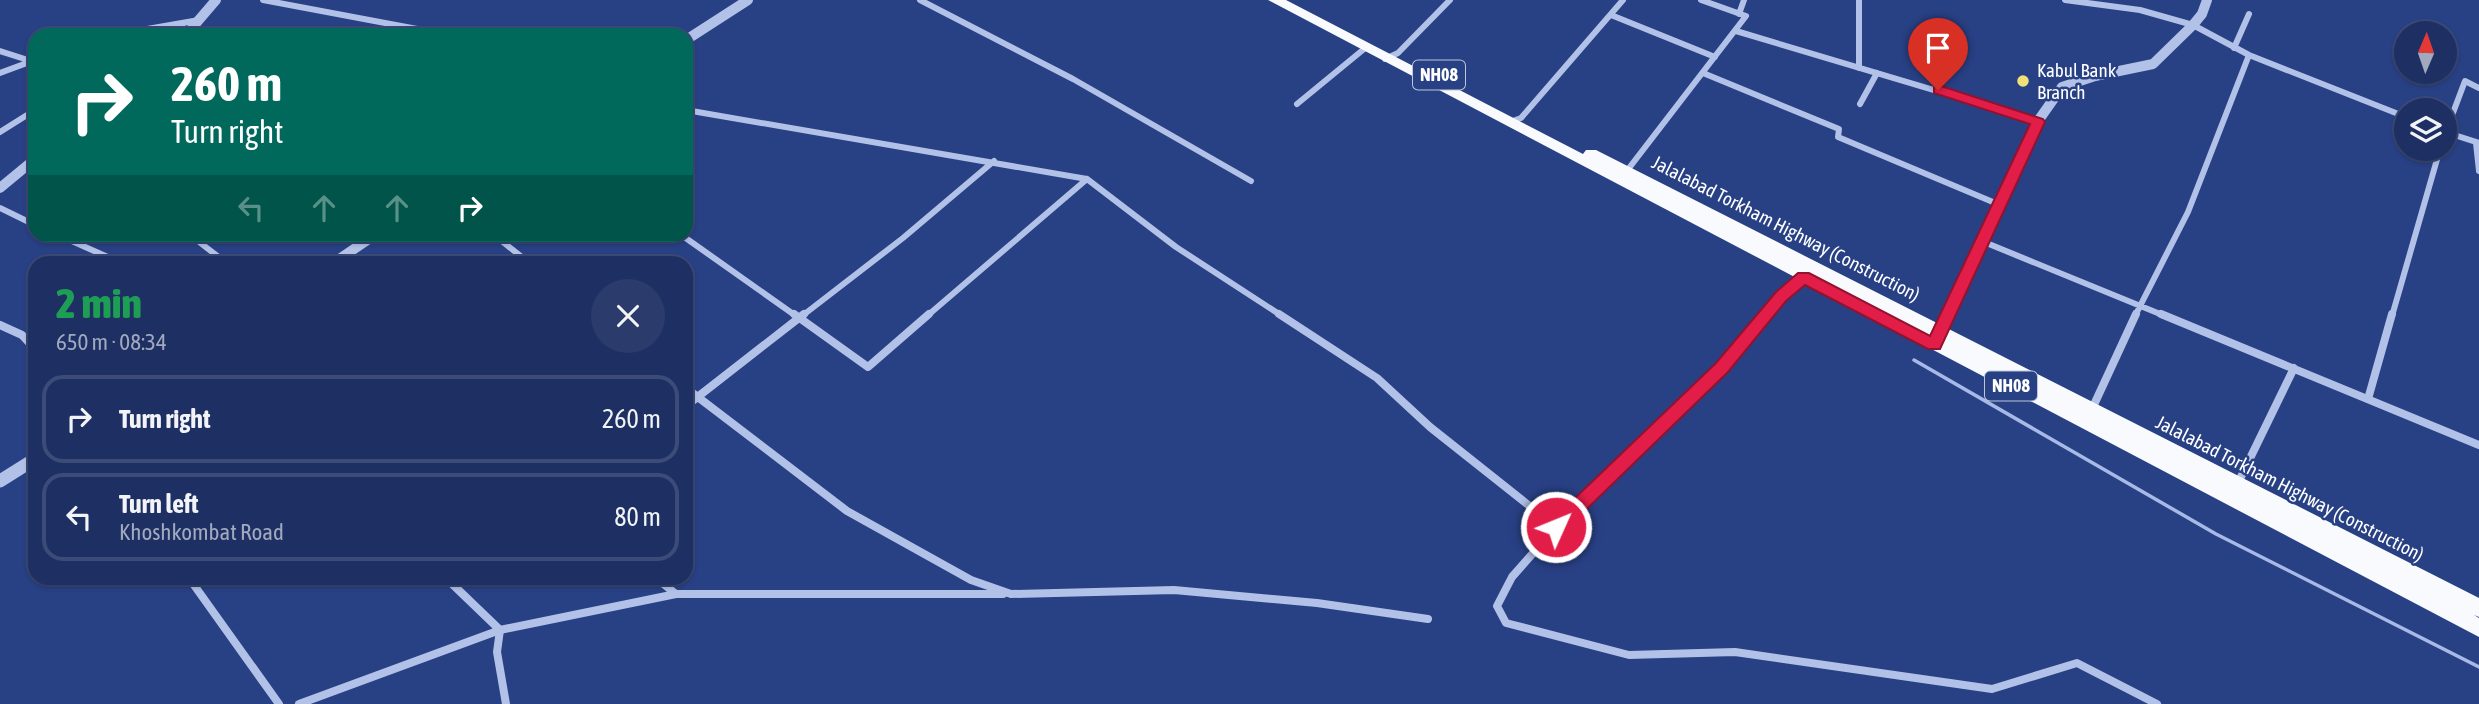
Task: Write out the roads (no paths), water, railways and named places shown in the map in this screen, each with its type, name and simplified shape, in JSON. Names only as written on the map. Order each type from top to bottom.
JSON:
[{"type":"highway","name":"NH08","points":[[1275,0],[1364,49],[1391,56]]},
{"type":"highway","name":"Jalalabad Torkham Highway (Construction)","points":[[1298,0],[1391,56],[1514,121],[1580,148],[1623,176],[1937,338]]},
{"type":"highway","name":"NH08","points":[[1514,121],[1544,142],[1623,176],[1804,277],[1937,338],[2234,492],[2479,628]]},
{"type":"highway","name":"NH08","points":[[1544,142],[1580,148]]},
{"type":"highway","name":"Jalalabad Torkham Highway (Construction)","points":[[2234,492],[2479,608]]},
{"type":"street","points":[[190,28],[201,20],[216,0]]},
{"type":"street","points":[[263,0],[412,28]]},
{"type":"street","points":[[693,35],[748,0]]},
{"type":"street","points":[[920,0],[1073,79],[1251,181]]},
{"type":"street","points":[[1391,56],[1450,0]]},
{"type":"street","points":[[1514,121],[1623,0]]},
{"type":"street","points":[[1623,176],[1746,16],[1701,0]]},
{"type":"street","points":[[1739,14],[1744,0]]},
{"type":"street","points":[[1859,0],[1859,68]]},
{"type":"street","points":[[2065,0],[2133,9],[2193,25],[2249,55],[2394,112]]},
{"type":"street","points":[[2132,0],[2133,9]]},
{"type":"street","points":[[1937,338],[1984,242],[2038,121],[2062,87],[2095,76],[2153,64],[2193,25],[2202,14],[2207,0]]},
{"type":"street","points":[[2234,48],[2249,14]]},
{"type":"street","points":[[1611,15],[1715,57]]},
{"type":"street","points":[[1736,31],[2038,121]]},
{"type":"street","points":[[1297,104],[1364,49]]},
{"type":"street","points":[[0,51],[28,59]]},
{"type":"street","points":[[2089,417],[2140,306],[2188,212],[2249,55]]},
{"type":"street","points":[[0,73],[28,63]]},
{"type":"street","points":[[1703,73],[1839,128],[1838,137],[2000,205]]},
{"type":"street","points":[[1860,103],[1877,73]]},
{"type":"street","points":[[2457,102],[2465,81],[2479,88]]},
{"type":"street","points":[[693,111],[1087,179],[1176,247],[1377,378],[1430,427],[1556,527]]},
{"type":"street","points":[[0,132],[28,114]]},
{"type":"street","points":[[2457,137],[2477,143],[2479,171]]},
{"type":"street","points":[[693,400],[903,238],[994,161]]},
{"type":"street","points":[[2368,399],[2437,161]]},
{"type":"street","points":[[0,188],[28,165]]},
{"type":"street","points":[[691,242],[867,367],[1087,179]]},
{"type":"street","points":[[0,208],[28,222]]},
{"type":"street","points":[[74,242],[106,256]]},
{"type":"street","points":[[199,242],[217,256]]},
{"type":"street","points":[[344,256],[364,242]]},
{"type":"street","points":[[503,242],[520,256]]},
{"type":"street","points":[[1984,242],[2479,445]]},
{"type":"street","points":[[1804,277],[1781,296],[1722,368],[1556,527],[1512,578],[1497,606],[1506,622],[1629,655],[1735,652],[1992,689],[2077,663],[2157,704]]},
{"type":"street","points":[[0,325],[22,335],[28,341]]},
{"type":"street","points":[[2234,492],[2294,368]]},
{"type":"street","points":[[693,394],[847,511],[971,580],[1011,594]]},
{"type":"street","points":[[0,481],[28,463]]},
{"type":"street","points":[[194,585],[279,704]]},
{"type":"street","points":[[453,585],[499,630]]},
{"type":"street","points":[[665,585],[676,594]]},
{"type":"street","points":[[299,704],[499,630],[676,594],[1011,594],[1174,590],[1317,603],[1428,618]]},
{"type":"street","points":[[499,630],[497,652],[506,704]]},
{"type":"waterway","points":[[1914,360],[2216,534],[2479,667]]},
{"type":"place","name":"Kabul Bank Branch","points":[[2023,81]]}]
